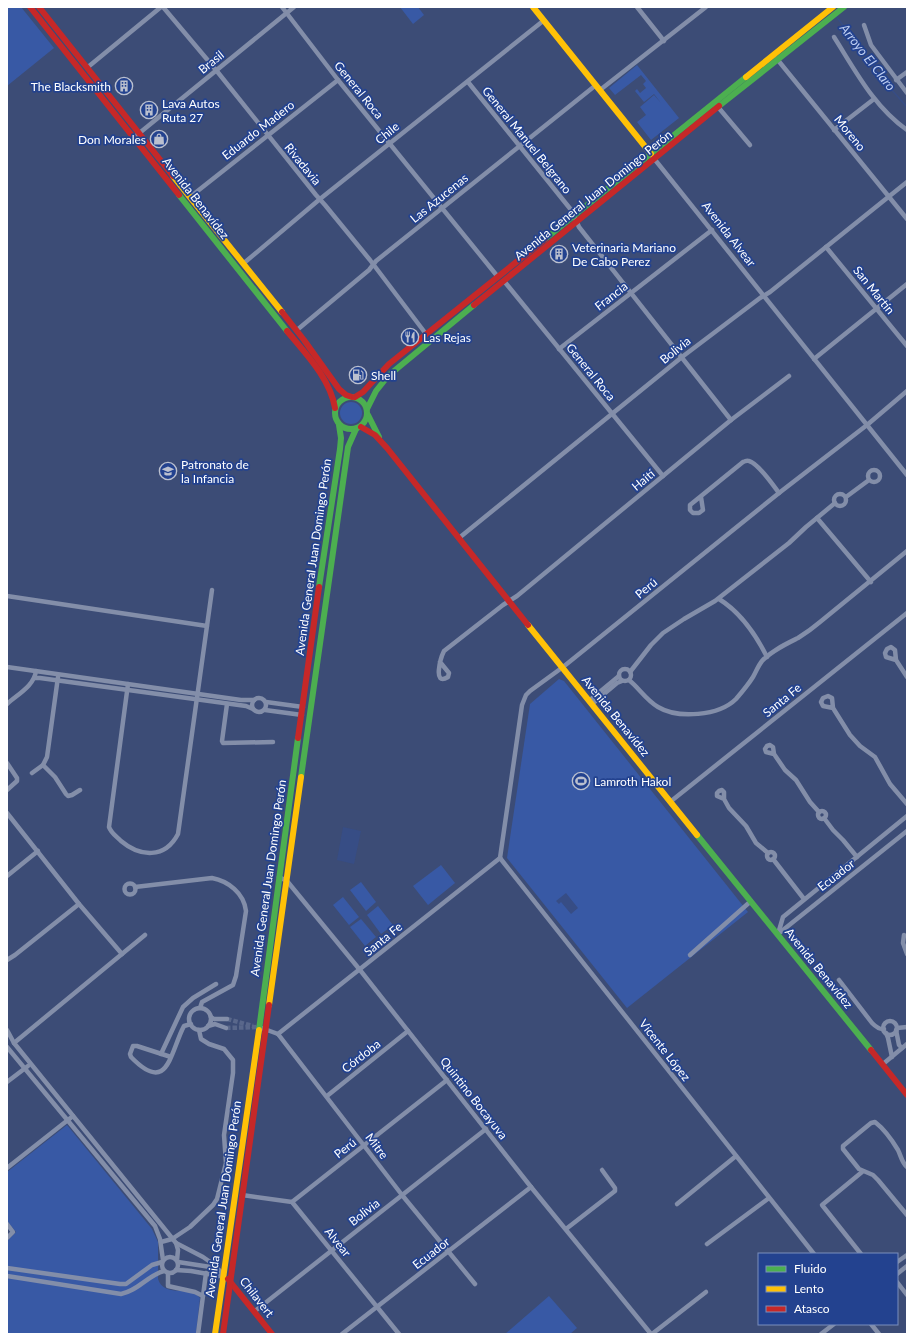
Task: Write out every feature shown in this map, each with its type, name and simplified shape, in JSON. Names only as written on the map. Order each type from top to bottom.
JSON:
[{"type":"main road","name":"Avenida Benavídez","points":[[30,7],[315,366],[333,397],[335,408]]},
{"type":"main road","name":"Avenida Benavídez","points":[[39,7],[297,330],[315,353],[339,389],[346,395],[353,397]]},
{"type":"main road","name":"Avenida Alvear","points":[[532,7],[653,156]]},
{"type":"main road","name":"Avenida General Juan Domingo Perón","points":[[353,397],[363,392],[389,364],[426,334],[575,216],[718,107],[777,59],[824,18],[833,7]]},
{"type":"main road","name":"Avenida General Juan Domingo Perón","points":[[367,412],[369,402],[374,392],[388,375],[577,222],[653,156],[824,18],[843,8]]},
{"type":"main road","points":[[353,397],[362,402],[367,412],[366,421],[359,428],[347,430],[339,425],[335,417],[335,408],[342,400],[353,397]]},
{"type":"main road","name":"Avenida Benavídez","points":[[367,412],[371,423],[383,444]]},
{"type":"main road","name":"Avenida General Juan Domingo Perón","points":[[215,1334],[280,877],[324,551],[341,444],[339,425]]},
{"type":"main road","name":"Avenida Benavídez","points":[[359,428],[375,435],[383,444],[907,1095]]},
{"type":"main road","name":"Avenida General Juan Domingo Perón","points":[[223,1334],[348,446],[359,428]]},
{"type":"main road","name":"Chilavert","points":[[224,1275],[230,1280],[272,1334]]},
{"type":"street","points":[[88,67],[162,7]]},
{"type":"street","name":"Rivadavia","points":[[162,7],[216,70],[373,265],[426,334]]},
{"type":"street","name":"General Roca","points":[[282,7],[338,80],[498,277]]},
{"type":"street","name":"Brasil","points":[[134,137],[294,7]]},
{"type":"street","points":[[637,7],[664,41]]},
{"type":"street","name":"Las Azucenas","points":[[297,330],[373,265],[519,147],[664,41],[706,7]]},
{"type":"street","name":"Chile","points":[[244,263],[320,199],[543,21]]},
{"type":"street","points":[[864,25],[871,45],[907,93]]},
{"type":"street","points":[[834,37],[874,99],[888,115],[907,130]]},
{"type":"street","name":"Moreno","points":[[777,59],[907,219]]},
{"type":"street","points":[[896,80],[907,72]]},
{"type":"street","name":"Eduardo Madero","points":[[190,196],[338,80]]},
{"type":"street","name":"General Manuel Belgrano","points":[[468,82],[575,216],[579,227],[731,420]]},
{"type":"street","points":[[834,130],[874,99]]},
{"type":"street","points":[[718,107],[750,146]]},
{"type":"street","name":"Avenida Alvear","points":[[653,156],[907,475]]},
{"type":"street","name":"Bolivia","points":[[459,538],[682,358],[826,247],[907,182]]},
{"type":"street","name":"Francia","points":[[559,349],[712,230]]},
{"type":"street","name":"San Martín","points":[[826,247],[907,346]]},
{"type":"street","name":"General Roca","points":[[504,281],[663,476]]},
{"type":"street","points":[[814,359],[907,284]]},
{"type":"street","name":"Haití","points":[[440,662],[444,651],[503,604],[517,596],[731,420],[788,376]]},
{"type":"street","name":"Perú","points":[[500,858],[522,705],[526,695],[563,667],[779,493],[867,425],[907,391]]},
{"type":"street","points":[[701,497],[747,460],[756,466],[779,493]]},
{"type":"street","points":[[835,503],[838,506],[844,505],[846,497],[869,480]]},
{"type":"street","points":[[629,680],[631,675],[630,672],[651,645],[663,633],[718,599],[789,543],[835,503],[834,500],[837,495],[841,494],[846,497]]},
{"type":"street","points":[[817,518],[871,582]]},
{"type":"street","points":[[629,680],[650,701],[668,711],[690,714],[705,713],[724,707],[735,700],[749,683],[766,657],[808,632],[907,551]]},
{"type":"street","points":[[128,684],[109,827],[110,831],[129,847],[144,853],[153,853],[169,847],[175,841],[178,834],[212,590]]},
{"type":"street","points":[[7,596],[207,626]]},
{"type":"street","points":[[718,599],[736,613],[747,626],[756,637],[766,657]]},
{"type":"street","name":"Santa Fe","points":[[670,802],[907,613]]},
{"type":"street","points":[[896,660],[907,677]]},
{"type":"street","points":[[7,667],[241,700],[254,700],[260,697],[266,702],[303,707]]},
{"type":"street","points":[[591,702],[619,676],[623,669],[627,669],[630,672]]},
{"type":"street","points":[[7,704],[30,684],[35,678],[36,671]]},
{"type":"street","points":[[32,773],[43,765],[47,757],[58,674]]},
{"type":"street","points":[[619,676],[622,681]]},
{"type":"street","points":[[35,678],[227,704],[253,709],[259,712],[265,710],[302,715]]},
{"type":"street","points":[[591,702],[617,683],[629,680]]},
{"type":"street","points":[[253,709],[252,704],[254,700]]},
{"type":"street","points":[[265,710],[266,702]]},
{"type":"street","points":[[227,704],[223,743],[273,742]]},
{"type":"street","points":[[833,708],[855,741],[875,757],[890,784],[907,804]]},
{"type":"street","points":[[774,754],[785,770],[796,780],[810,802],[819,812],[825,812],[826,816],[824,818],[857,857]]},
{"type":"street","points":[[7,764],[18,778],[17,781],[7,790]]},
{"type":"street","points":[[43,765],[55,777],[68,796],[80,790]]},
{"type":"street","points":[[724,799],[729,808],[746,826],[756,843],[768,853],[770,852],[774,854],[775,857],[773,859],[804,899]]},
{"type":"street","points":[[7,813],[79,904],[122,954]]},
{"type":"street","points":[[778,934],[783,917],[907,816]]},
{"type":"street","name":"Ecuador","points":[[778,934],[907,831]]},
{"type":"street","points":[[7,876],[38,851]]},
{"type":"street","name":"Santa Fe","points":[[278,1034],[500,858]]},
{"type":"street","name":"Vicente López","points":[[500,858],[813,1253]]},
{"type":"street","name":"Quintino Bocayuva","points":[[280,877],[287,881],[360,970],[531,1187],[651,1334]]},
{"type":"street","points":[[135,887],[212,878],[220,880],[230,886],[240,895],[246,904],[236,976],[233,985],[202,1002],[200,1008]]},
{"type":"street","points":[[690,955],[751,901]]},
{"type":"street","points":[[7,960],[79,904]]},
{"type":"street","points":[[14,1043],[145,935]]},
{"type":"street","points":[[904,935],[903,943],[907,954]]},
{"type":"street","points":[[839,980],[872,1023],[881,1030],[892,1034],[897,1029],[907,1027]]},
{"type":"street","points":[[161,1054],[183,1007],[193,998],[216,984]]},
{"type":"street","points":[[183,1007],[191,1014]]},
{"type":"street","points":[[226,1028],[215,1024],[208,1026],[206,1029],[199,1030],[191,1024],[190,1018],[193,1011],[200,1008],[207,1010],[214,1019],[227,1019]]},
{"type":"street","points":[[208,1026],[211,1016]]},
{"type":"street","points":[[892,1057],[884,1025],[889,1022],[895,1024],[899,1045],[902,1048]]},
{"type":"street","points":[[171,1056],[133,1046],[130,1058],[139,1066],[153,1073],[160,1072],[166,1066],[171,1056],[184,1026],[191,1024]]},
{"type":"street","points":[[259,1027],[278,1034]]},
{"type":"street","points":[[7,1030],[14,1043],[174,1241],[178,1250],[176,1270]]},
{"type":"street","points":[[174,1241],[213,1205],[217,1199],[226,1163],[224,1135],[233,1073],[233,1060],[224,1049],[204,1041],[199,1035],[199,1030]]},
{"type":"street","name":"Córdoba","points":[[327,1096],[408,1031]]},
{"type":"street","name":"Mitre","points":[[278,1034],[402,1195],[475,1284]]},
{"type":"street","points":[[883,1064],[907,1044]]},
{"type":"street","points":[[7,1047],[155,1226],[161,1242],[162,1267],[166,1272],[168,1286],[195,1292],[203,1296]]},
{"type":"street","points":[[7,1082],[31,1064]]},
{"type":"street","name":"Perú","points":[[292,1202],[447,1080]]},
{"type":"street","points":[[7,1168],[73,1116]]},
{"type":"street","points":[[907,1167],[903,1164],[898,1150],[889,1136],[877,1123],[873,1122],[843,1146],[845,1152],[862,1172],[873,1175],[907,1215]]},
{"type":"street","name":"Bolivia","points":[[255,1311],[486,1129]]},
{"type":"street","points":[[677,1204],[736,1156]]},
{"type":"street","points":[[566,1229],[614,1191],[615,1188],[602,1170]]},
{"type":"street","points":[[860,1253],[822,1204],[862,1172]]},
{"type":"street","name":"Ecuador","points":[[342,1334],[531,1187]]},
{"type":"street","points":[[242,1195],[292,1202]]},
{"type":"street","points":[[706,1244],[770,1198]]},
{"type":"street","name":"Alvear","points":[[292,1202],[399,1334]]},
{"type":"street","points":[[7,1224],[14,1232],[7,1238]]},
{"type":"street","points":[[161,1242],[174,1241],[202,1257],[224,1275]]},
{"type":"street","points":[[898,1261],[907,1255]]},
{"type":"street","points":[[7,1268],[126,1284],[152,1265],[170,1257],[177,1261],[217,1268]]},
{"type":"street","points":[[898,1273],[907,1266]]},
{"type":"street","points":[[7,1276],[121,1294],[136,1288],[157,1273],[172,1273],[176,1270],[219,1276],[224,1275]]},
{"type":"street","points":[[198,1334],[206,1274]]},
{"type":"street","points":[[898,1283],[907,1295]]},
{"type":"street","points":[[651,1334],[706,1292]]},
{"type":"street","points":[[821,1334],[833,1325]]},
{"type":"street","points":[[872,1325],[879,1334]]},
{"type":"shaded area","points":[[7,7],[21,7],[54,48],[7,86]]},
{"type":"shaded area","points":[[400,7],[418,7],[424,15],[413,24]]},
{"type":"shaded area","points":[[637,65],[679,118],[651,140],[637,122],[646,115],[640,107],[654,95],[661,103],[654,94],[644,102],[635,91],[637,89],[640,93],[646,88],[643,84],[646,81],[641,75],[615,95],[609,88]]},
{"type":"shaded area","points":[[351,402],[359,405],[362,413],[359,421],[351,424],[343,421],[340,413],[343,405]]},
{"type":"shaded area","name":"Lamroth Hakol","points":[[559,679],[564,681],[748,912],[627,1008],[507,858],[530,704]]},
{"type":"shaded area","points":[[343,827],[361,831],[354,864],[337,860]]},
{"type":"shaded area","points":[[441,865],[455,883],[428,905],[413,886]]},
{"type":"shaded area","points":[[361,882],[376,902],[366,911],[350,890]]},
{"type":"shaded area","points":[[566,893],[578,908],[571,914],[561,902],[559,904],[556,901]]},
{"type":"shaded area","points":[[343,897],[359,917],[349,925],[333,905]]},
{"type":"shaded area","points":[[378,906],[393,925],[381,934],[367,915]]},
{"type":"shaded area","points":[[361,919],[376,937],[365,946],[350,927]]},
{"type":"shaded area","points":[[67,1125],[152,1229],[158,1242],[158,1279],[161,1285],[171,1290],[196,1294],[200,1298],[196,1334],[7,1334],[7,1241],[16,1232],[7,1221],[7,1172]]},
{"type":"shaded area","points":[[549,1296],[577,1328],[570,1334],[505,1334]]},
{"type":"waterway","name":"Arroyo El Claro","points":[[836,16],[891,89],[907,107]]},
{"type":"tunnel","points":[[227,1019],[253,1026]]},
{"type":"tunnel","points":[[226,1028],[259,1027]]},
{"type":"traffic: fast","points":[[719,106],[844,7]]},
{"type":"traffic: fast","points":[[545,239],[746,77]]},
{"type":"traffic: fast","points":[[179,195],[287,331]]},
{"type":"traffic: fast","points":[[367,409],[376,391],[388,376],[474,305]]},
{"type":"traffic: fast","points":[[348,397],[354,397],[363,401],[367,413],[363,425],[354,429],[348,429],[339,425],[335,416],[335,410],[339,401],[348,397]]},
{"type":"traffic: fast","points":[[368,415],[379,437]]},
{"type":"traffic: fast","points":[[319,587],[340,449],[341,438],[339,425]]},
{"type":"traffic: fast","points":[[301,777],[348,447],[356,429]]},
{"type":"traffic: fast","points":[[259,1030],[298,738]]},
{"type":"traffic: fast","points":[[697,835],[871,1050]]},
{"type":"traffic: slow","points":[[533,7],[651,154]]},
{"type":"traffic: slow","points":[[746,77],[833,7]]},
{"type":"traffic: slow","points":[[173,176],[282,312]]},
{"type":"traffic: slow","points":[[528,625],[697,835]]},
{"type":"traffic: slow","points":[[269,1005],[301,777]]},
{"type":"traffic: slow","points":[[215,1334],[259,1030]]},
{"type":"traffic: jam","points":[[30,7],[179,195]]},
{"type":"traffic: jam","points":[[39,7],[173,176]]},
{"type":"traffic: jam","points":[[474,305],[719,106]]},
{"type":"traffic: jam","points":[[355,397],[363,392],[389,364],[545,239]]},
{"type":"traffic: jam","points":[[282,312],[339,389],[346,395],[352,397]]},
{"type":"traffic: jam","points":[[287,331],[316,366],[328,386],[335,408]]},
{"type":"traffic: jam","points":[[361,427],[375,435],[387,448],[528,625]]},
{"type":"traffic: jam","points":[[298,738],[319,587]]},
{"type":"traffic: jam","points":[[223,1334],[269,1005]]},
{"type":"traffic: jam","points":[[871,1050],[907,1095]]},
{"type":"traffic: jam","points":[[228,1279],[272,1334]]},
{"type":"place","name":"The Blacksmith","points":[[124,86]]},
{"type":"place","name":"Lava Autos Ruta 27","points":[[149,110]]},
{"type":"place","name":"Don Morales","points":[[159,139]]},
{"type":"place","name":"Veterinaria Mariano De Cabo Perez","points":[[559,254]]},
{"type":"place","name":"Las Rejas","points":[[410,337]]},
{"type":"place","name":"Shell","points":[[358,375]]},
{"type":"place","name":"Patronato de la Infancia","points":[[168,471]]},
{"type":"place","name":"Lamroth Hakol","points":[[581,781]]}]
